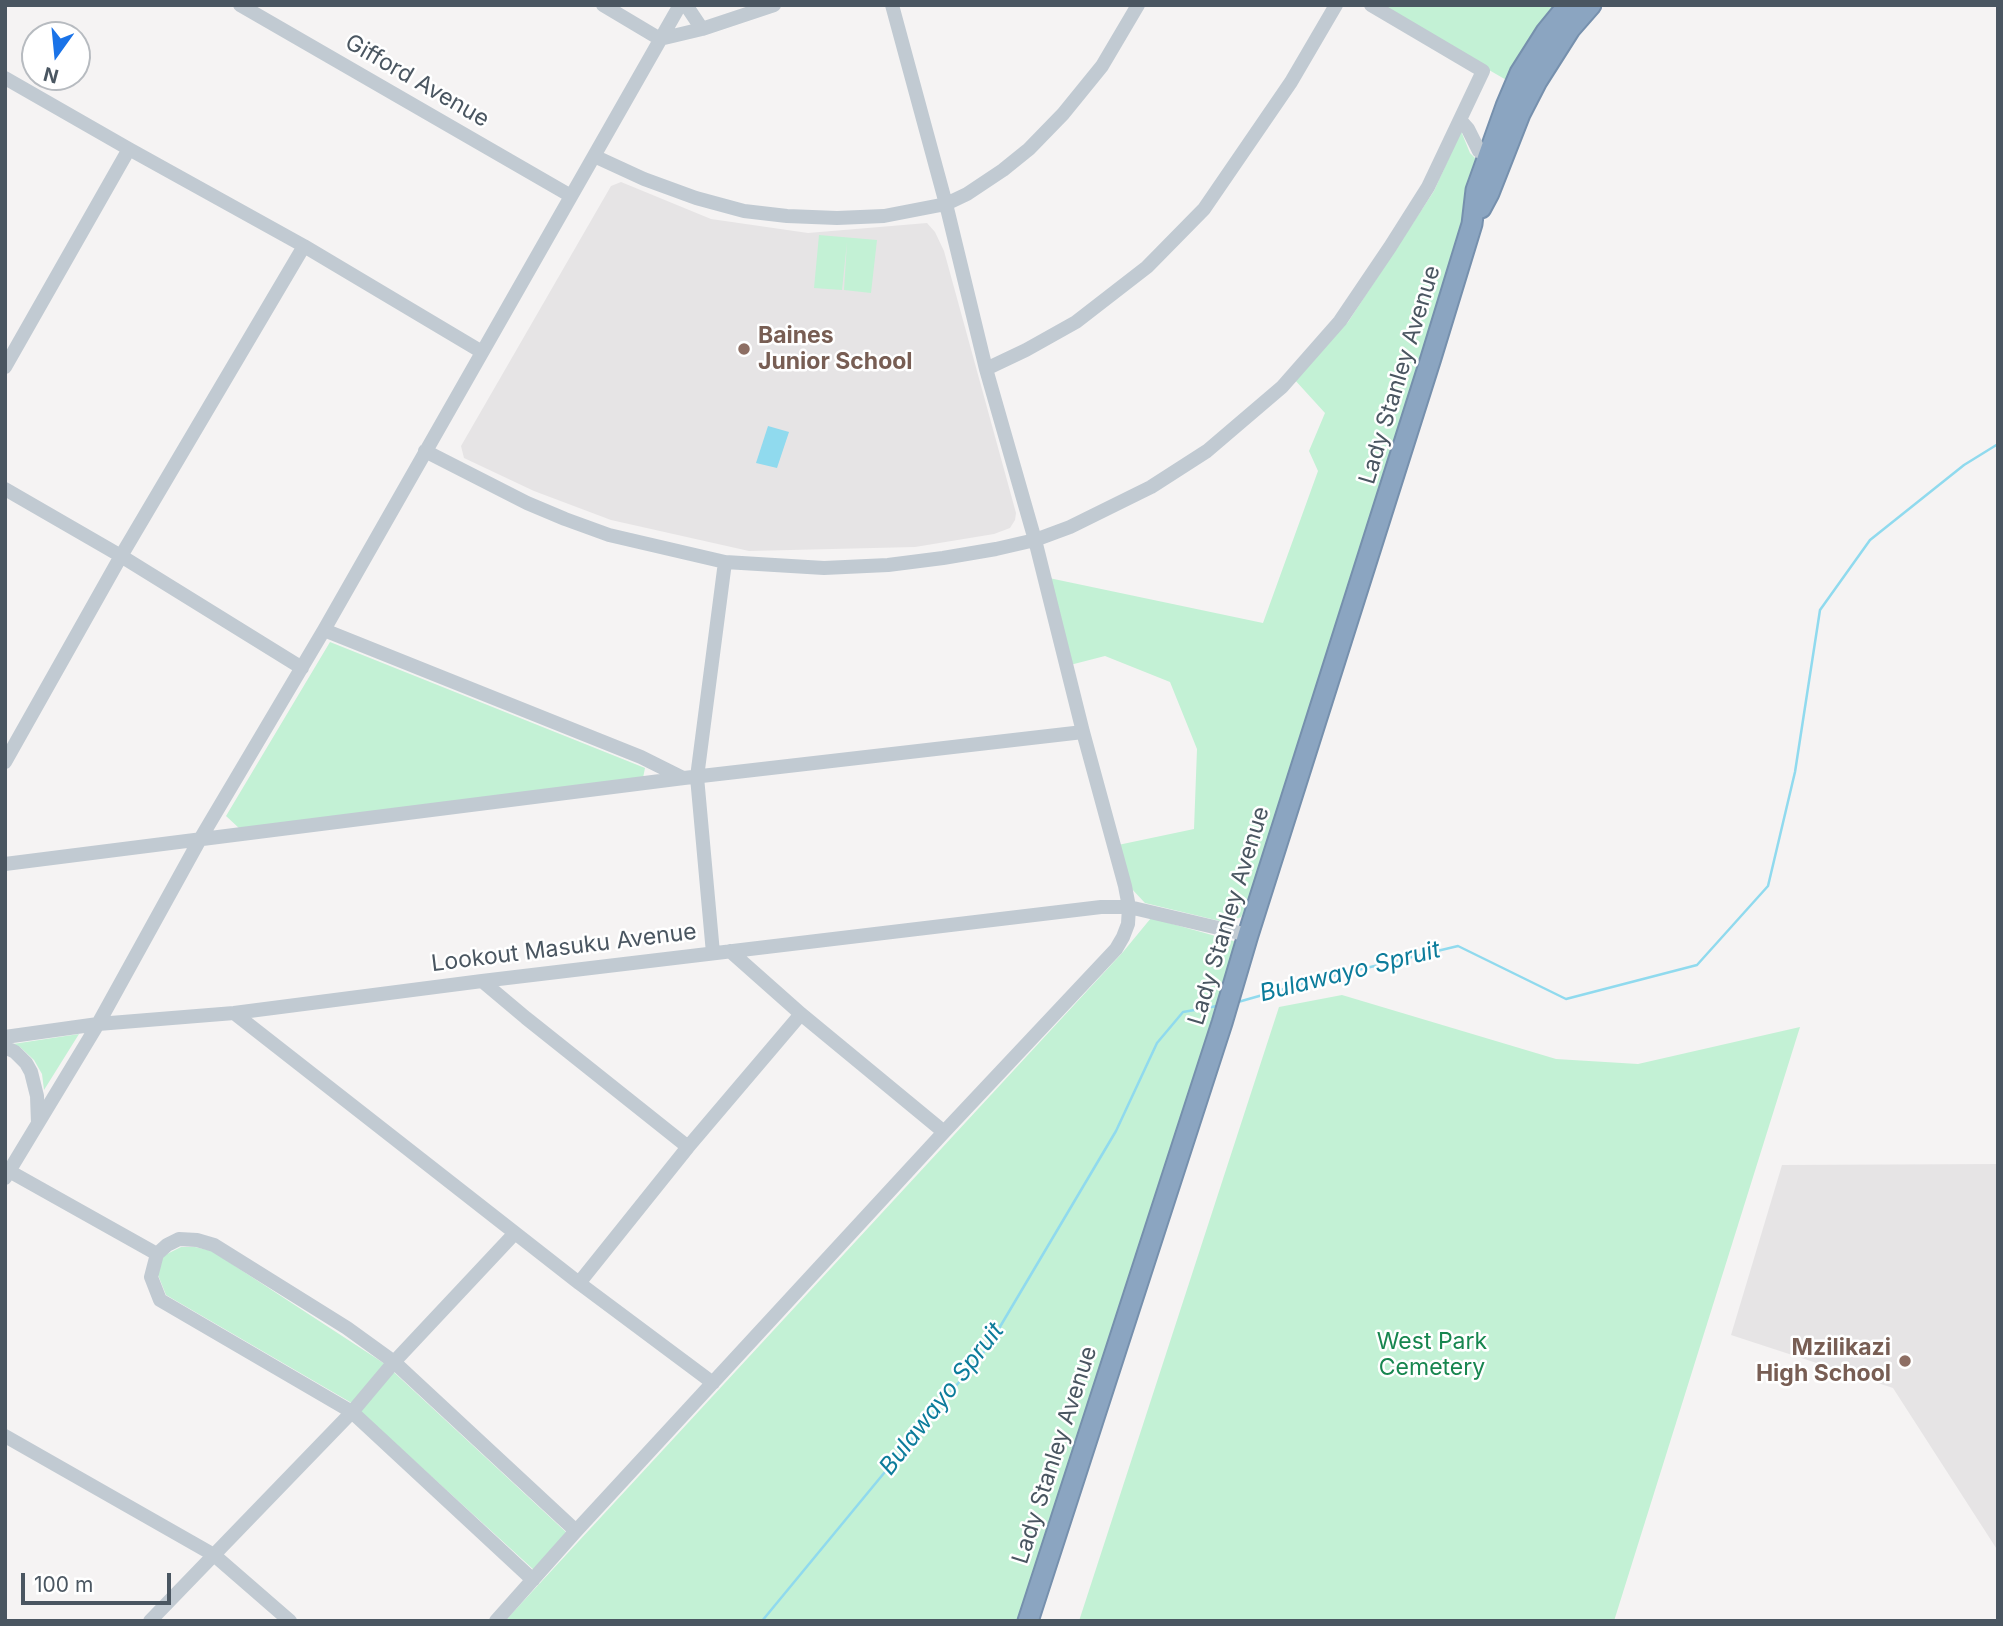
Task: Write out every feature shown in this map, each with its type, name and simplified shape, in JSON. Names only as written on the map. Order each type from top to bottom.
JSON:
[{"type":"highway","name":"Lady Stanley Avenue","points":[[1495,159],[1520,73],[1546,32],[1568,5]]},
{"type":"highway","name":"Lady Stanley Avenue","points":[[1028,1621],[1222,1023],[1472,224],[1476,190],[1520,114],[1536,80],[1564,36],[1591,5]]},
{"type":"street","name":"Gifford Avenue","points":[[240,5],[571,197]]},
{"type":"street","points":[[603,5],[660,39],[702,29],[774,5]]},
{"type":"street","points":[[157,1254],[7,1175],[98,1024],[199,841],[324,630],[680,5]]},
{"type":"street","points":[[686,5],[702,29]]},
{"type":"street","points":[[496,1621],[944,1132],[1116,949],[1126,931],[1129,906],[1125,886],[1035,540],[986,369],[946,204],[892,5]]},
{"type":"street","points":[[594,156],[644,179],[696,198],[744,211],[787,216],[849,218],[884,216],[946,204],[967,194],[1003,170],[1038,140],[1102,66],[1138,5]]},
{"type":"street","points":[[986,369],[1076,322],[1147,267],[1204,209],[1292,82],[1336,5]]},
{"type":"street","points":[[425,451],[527,503],[565,519],[609,535],[724,562],[824,568],[888,565],[943,558],[1035,540],[1070,527],[1151,487],[1206,451],[1282,387],[1340,320],[1428,187],[1483,71],[1371,5]]},
{"type":"street","points":[[5,78],[304,246],[482,352]]},
{"type":"street","points":[[1460,120],[1468,129],[1479,151],[1495,159]]},
{"type":"street","points":[[5,367],[129,149]]},
{"type":"street","points":[[5,762],[121,556],[304,246]]},
{"type":"street","points":[[5,489],[121,556],[302,668]]},
{"type":"street","points":[[713,953],[690,778],[724,562]]},
{"type":"street","points":[[324,630],[690,778]]},
{"type":"street","points":[[5,864],[690,778],[1083,732]]},
{"type":"street","name":"Lookout Masuku Avenue","points":[[5,1037],[98,1024],[234,1013],[1101,907],[1129,906],[1248,935]]},
{"type":"street","points":[[730,951],[944,1132]]},
{"type":"street","points":[[482,981],[688,1147]]},
{"type":"street","points":[[234,1013],[579,1283],[713,1383]]},
{"type":"street","points":[[579,1283],[688,1147],[802,1014]]},
{"type":"street","points":[[5,1047],[15,1052],[32,1072],[37,1096],[38,1124]]},
{"type":"street","points":[[150,1621],[352,1412],[394,1362],[515,1233]]},
{"type":"street","points":[[533,1580],[352,1412],[160,1300],[151,1277],[157,1254],[179,1239],[214,1245],[347,1328],[394,1362],[576,1531]]},
{"type":"street","points":[[5,1436],[214,1555],[290,1621]]},
{"type":"shaded area","name":"Baines Junior School","points":[[621,182],[711,219],[808,233],[927,223],[935,232],[944,251],[1016,513],[1010,528],[994,534],[915,547],[749,551],[611,520],[534,491],[464,458],[461,446],[611,186]]},
{"type":"shaded area","name":"Mzilikazi High School","points":[[1998,1164],[1998,1551],[1893,1388],[1731,1335],[1782,1165]]},
{"type":"green space","points":[[1377,5],[1558,5],[1508,81]]},
{"type":"green space","points":[[1461,131],[1470,153],[1478,161],[1465,227],[1250,900],[1241,917],[1228,923],[1145,903],[1130,887],[1118,845],[1194,829],[1197,749],[1170,682],[1105,656],[1070,665],[1049,578],[1263,623],[1318,471],[1309,451],[1325,413],[1294,379],[1348,322],[1434,191]]},
{"type":"green space","points":[[819,235],[877,240],[871,293],[844,290],[847,242],[842,290],[814,288]]},
{"type":"green space","points":[[330,642],[645,768],[643,778],[240,829],[226,816]]},
{"type":"green space","points":[[1151,918],[1237,942],[1018,1621],[505,1621],[1123,952]]},
{"type":"green space","name":"West Park Cemetery","points":[[1342,995],[1556,1059],[1638,1064],[1800,1027],[1614,1621],[1079,1621],[1279,1007]]},
{"type":"green space","points":[[79,1034],[44,1090],[42,1074],[34,1060],[13,1044]]},
{"type":"green space","points":[[181,1247],[212,1251],[385,1364],[567,1533],[534,1570],[350,1402],[166,1295],[158,1275],[163,1256]]},
{"type":"water","points":[[768,426],[789,432],[777,468],[756,463]]},
{"type":"waterway","name":"Bulawayo Spruit","points":[[1238,1002],[1458,946],[1566,999],[1697,965],[1768,886],[1795,772],[1820,610],[1870,540],[1964,465],[1998,444]]},
{"type":"waterway","name":"Bulawayo Spruit","points":[[762,1621],[988,1347],[1116,1131],[1157,1043],[1183,1012],[1217,1006]]},
{"type":"place","name":"Baines Junior School","points":[[744,349]]},
{"type":"place","name":"Mzilikazi High School","points":[[1905,1361]]}]
